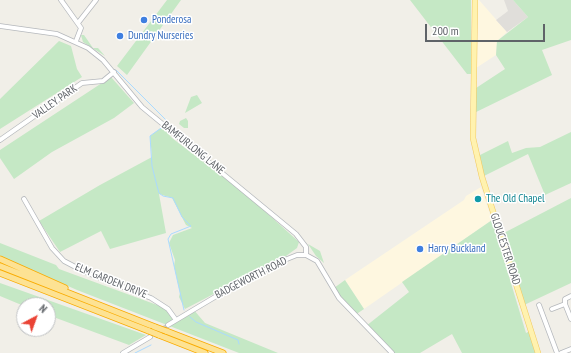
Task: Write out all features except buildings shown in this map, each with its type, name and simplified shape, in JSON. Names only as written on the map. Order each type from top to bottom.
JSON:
[{"type":"highway","points":[[0,259],[115,311]]},
{"type":"highway","points":[[0,266],[223,353]]},
{"type":"highway","points":[[0,273],[149,334],[159,335],[205,353]]},
{"type":"highway","points":[[0,277],[47,292]]},
{"type":"main road","name":"GLOUCESTER ROAD","points":[[476,0],[472,112],[473,138],[482,177],[538,353]]},
{"type":"street","points":[[61,0],[78,23],[81,30],[76,41]]},
{"type":"street","points":[[78,23],[96,0]]},
{"type":"street","name":"BAMFURLONG LANE","points":[[0,26],[57,34],[76,41],[88,48],[114,72],[142,107],[296,234],[306,247],[306,255]]},
{"type":"street","name":"VALLEY PARK","points":[[0,140],[82,83],[103,81],[114,72]]},
{"type":"street","name":"ELM GARDEN DRIVE","points":[[24,199],[52,248],[64,261],[84,272],[151,298],[164,306],[176,320]]},
{"type":"street","name":"BADGEWORTH ROAD","points":[[168,324],[240,282],[274,265],[297,255],[306,255]]},
{"type":"street","points":[[306,255],[317,261],[339,298],[392,353]]},
{"type":"street","points":[[571,296],[565,299],[565,304],[571,317]]},
{"type":"street","points":[[552,309],[565,304]]},
{"type":"street","points":[[539,305],[557,353]]},
{"type":"street","points":[[123,353],[149,334]]},
{"type":"street","points":[[561,353],[571,349]]},
{"type":"shaded area","points":[[475,0],[479,0],[507,32],[497,41],[496,55],[473,70]]},
{"type":"shaded area","points":[[504,0],[513,0],[528,17],[507,32],[496,20],[508,11]]},
{"type":"shaded area","name":"Harry Buckland","points":[[481,187],[492,220],[364,309],[345,280]]},
{"type":"green space","points":[[167,0],[181,0],[127,75],[117,66]]},
{"type":"green space","points":[[410,0],[471,0],[471,74],[467,74]]},
{"type":"green space","points":[[513,0],[571,0],[571,40],[542,50],[552,75],[472,114],[473,90],[505,69],[496,55],[497,41],[528,17]]},
{"type":"green space","points":[[81,35],[84,35],[93,48],[98,48],[105,56],[83,42]]},
{"type":"green space","points":[[59,41],[71,46],[77,69],[82,77],[0,129],[0,99]]},
{"type":"green space","points":[[111,77],[134,103],[114,118],[52,152],[14,179],[0,158],[0,150]]},
{"type":"green space","points":[[197,95],[202,103],[185,113],[191,97]]},
{"type":"green space","points":[[186,118],[188,121],[188,128],[184,128],[179,124],[180,121]]},
{"type":"green space","points":[[162,127],[172,138],[248,196],[299,242],[297,248],[286,256],[185,309],[179,297],[180,293],[174,266],[175,260],[169,243],[173,235],[192,228],[186,225],[172,198],[159,194],[166,233],[110,249],[101,231],[60,252],[39,221],[100,185],[152,157],[150,136]]},
{"type":"green space","points":[[571,132],[571,183],[545,195],[528,154],[482,177],[476,157],[508,141],[512,153],[526,148],[540,147]]},
{"type":"green space","points":[[571,198],[571,283],[522,306],[500,235]]},
{"type":"green space","points":[[492,220],[526,333],[530,331],[538,353],[462,353],[452,334],[420,353],[392,353],[366,326],[409,292],[402,282]]},
{"type":"green space","points":[[0,243],[56,265],[59,269],[168,309],[176,320],[193,309],[205,323],[278,353],[239,353],[77,290],[0,256]]},
{"type":"green space","points":[[308,244],[320,251],[324,263],[316,256]]},
{"type":"green space","points":[[345,280],[364,309],[355,315],[334,288]]},
{"type":"green space","points":[[0,283],[39,297],[16,297],[16,303],[0,296]]},
{"type":"green space","points":[[56,303],[146,335],[129,345],[56,318]]},
{"type":"waterway","points":[[116,70],[167,121],[166,124]]},
{"type":"waterway","points":[[164,126],[150,136],[152,166],[159,193],[163,196],[173,198],[182,217],[191,226],[171,234],[168,239],[184,310]]},
{"type":"waterway","points":[[190,317],[196,322],[238,340],[239,344]]},
{"type":"waterway","points":[[135,353],[151,345]]},
{"type":"tunnel","points":[[153,335],[168,325]]},
{"type":"place","name":"Ponderosa","points":[[144,20]]},
{"type":"place","name":"Dundry Nurseries","points":[[120,36]]},
{"type":"place","name":"The Old Chapel","points":[[478,199]]},
{"type":"place","name":"Harry Buckland","points":[[420,249]]}]
